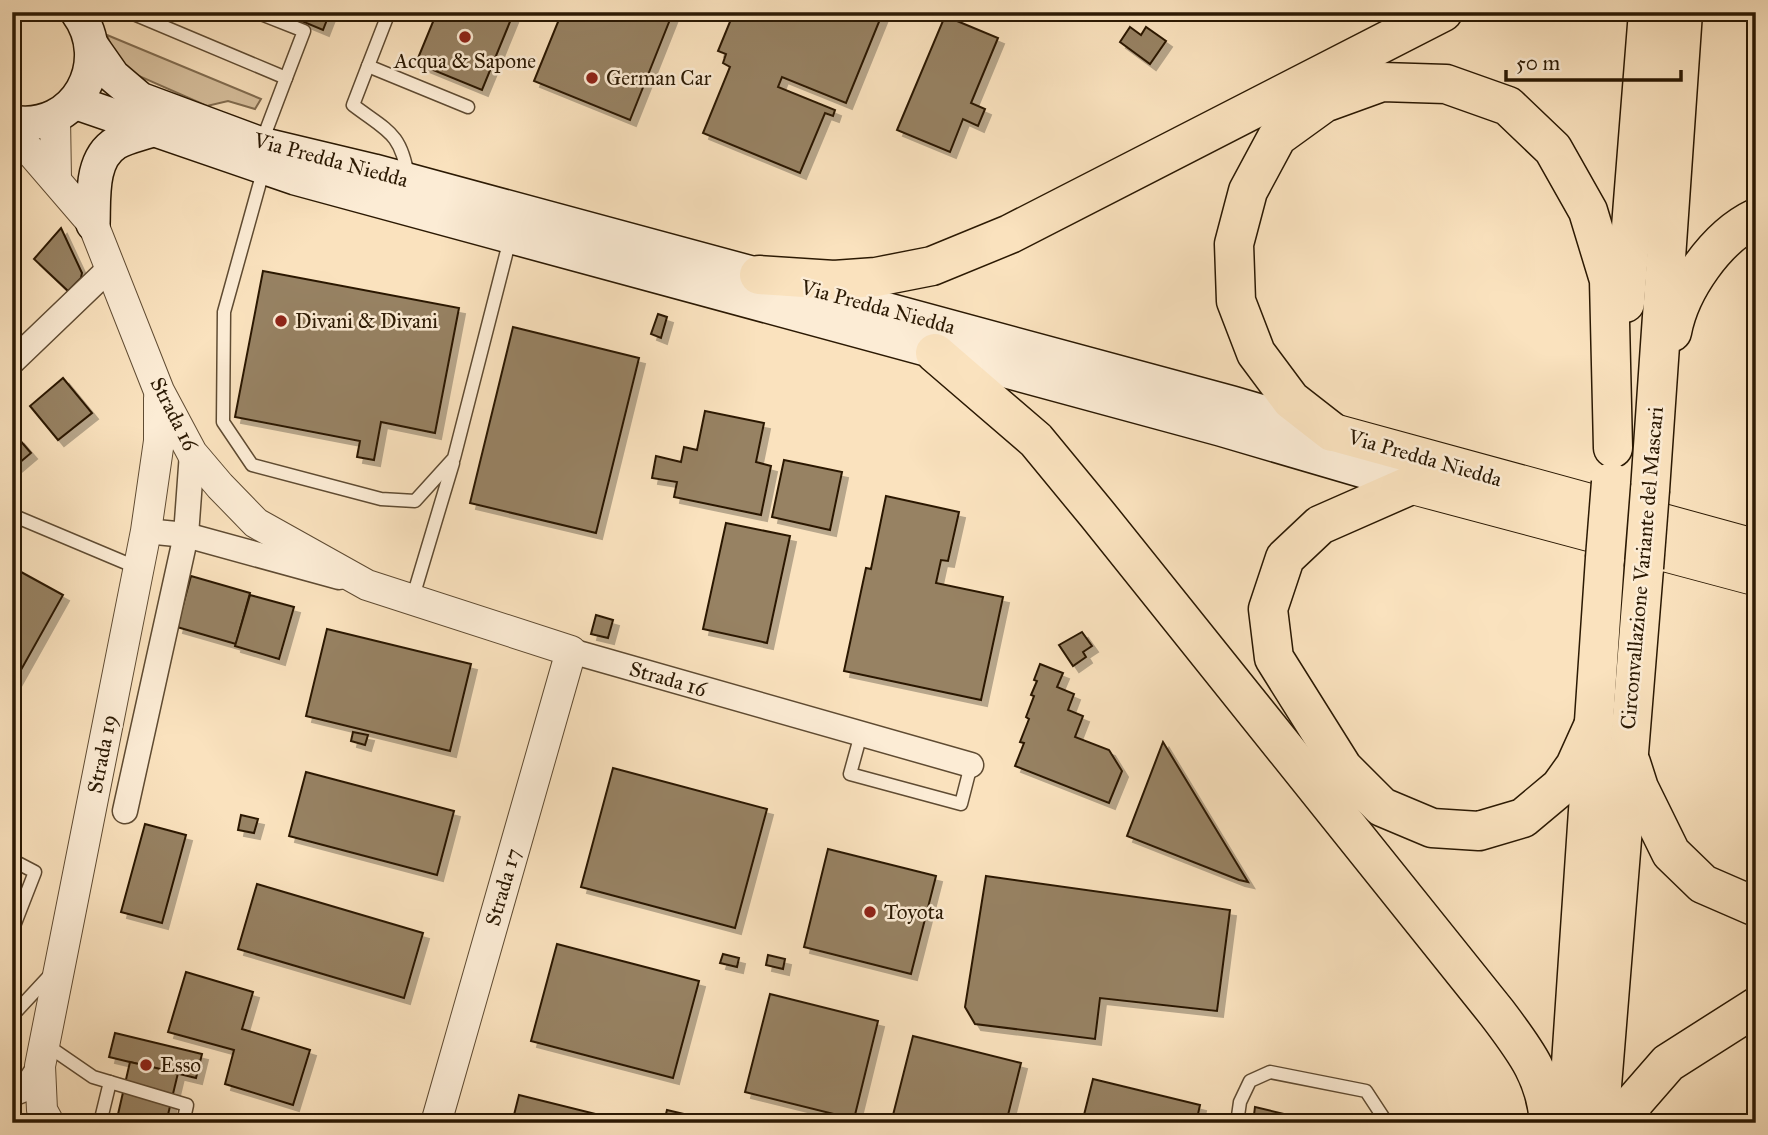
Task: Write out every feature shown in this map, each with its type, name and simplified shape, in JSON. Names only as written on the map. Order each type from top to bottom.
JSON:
[{"type":"highway","points":[[760,275],[834,280],[932,266],[1010,234],[1443,12]]},
{"type":"highway","name":"Circonvallazione Variante del Mascari","points":[[1567,1123],[1605,558],[1648,12]]},
{"type":"highway","name":"Circonvallazione Variante del Mascari","points":[[1599,1123],[1650,490],[1683,12]]},
{"type":"highway","points":[[1332,432],[1291,400],[1256,354],[1236,301],[1234,244],[1248,191],[1277,137],[1324,103],[1382,82],[1446,84],[1508,106],[1553,149],[1588,211],[1609,280],[1612,465]]},
{"type":"highway","points":[[1653,448],[1675,315],[1699,267],[1742,225],[1756,218]]},
{"type":"highway","points":[[935,353],[1036,440],[1488,1002],[1533,1061],[1548,1105],[1549,1123]]},
{"type":"highway","points":[[1410,485],[1320,525],[1286,558],[1268,609],[1274,657],[1343,768],[1382,807],[1432,828],[1479,831],[1523,818],[1560,787],[1575,766],[1594,724]]},
{"type":"highway","points":[[1628,751],[1639,788],[1671,853],[1703,884],[1756,907]]},
{"type":"highway","points":[[1626,1123],[1634,1102],[1668,1063],[1756,1007]]},
{"type":"main road","name":"Via Predda Niedda","points":[[78,13],[92,46],[113,76],[141,99],[263,156],[510,236],[1220,429],[1410,485],[1686,544]]},
{"type":"main road","points":[[12,122],[38,122],[64,109],[86,85],[92,66],[92,46]]},
{"type":"main road","name":"Via Predda Niedda","points":[[64,109],[263,156],[408,181],[760,275],[1332,432],[1686,544]]},
{"type":"main road","points":[[93,224],[96,173],[101,156],[116,142],[152,130]]},
{"type":"main road","points":[[1686,544],[1756,548]]},
{"type":"main road","points":[[1686,544],[1756,577]]},
{"type":"street","points":[[56,180],[64,109]]},
{"type":"street","name":"Strada 16","points":[[12,130],[93,224],[159,390],[192,453],[256,523],[367,585]]},
{"type":"street","points":[[12,362],[110,268]]},
{"type":"street","name":"Strada 19","points":[[49,1123],[42,1110],[42,1055],[146,531],[159,441],[159,390]]},
{"type":"street","name":"Strada 19","points":[[159,441],[187,509]]},
{"type":"street","points":[[125,811],[186,535],[192,453]]},
{"type":"street","name":"Strada 16","points":[[146,531],[186,535],[367,585],[571,651],[971,765]]},
{"type":"street","name":"Strada 17","points":[[436,1123],[571,651]]},
{"type":"street","points":[[12,1094],[25,1089],[42,1055]]},
{"type":"lane","points":[[129,12],[286,78]]},
{"type":"lane","points":[[256,12],[304,31],[286,78],[263,156],[224,312],[223,422],[252,465],[381,499],[415,501],[454,458]]},
{"type":"lane","points":[[389,12],[353,105],[394,136],[404,152],[408,181]]},
{"type":"lane","points":[[368,65],[468,107]]},
{"type":"lane","points":[[412,600],[454,458],[510,236]]},
{"type":"lane","points":[[12,515],[139,568]]},
{"type":"lane","points":[[861,734],[850,774],[961,804],[971,765]]},
{"type":"lane","points":[[12,860],[34,872],[12,931]]},
{"type":"lane","points":[[12,1016],[60,963]]},
{"type":"lane","points":[[42,1055],[93,1077],[187,1105],[183,1123]]},
{"type":"lane","points":[[1237,1123],[1240,1102],[1250,1081],[1270,1072],[1366,1091],[1387,1123]]},
{"type":"lane","points":[[100,1123],[110,1082]]},
{"type":"shaded area","points":[[107,35],[261,99],[255,109],[228,101],[207,106],[132,73],[116,59]]},
{"type":"building","points":[[280,12],[330,12],[323,30]]},
{"type":"building","name":"Acqua & Sapone","points":[[437,12],[514,12],[482,90],[416,63]]},
{"type":"building","points":[[562,12],[673,12],[630,120],[534,81]]},
{"type":"building","points":[[734,12],[883,12],[846,103],[782,77],[778,87],[835,110],[833,116],[825,113],[800,173],[703,133],[730,67],[723,63],[726,54],[718,51]]},
{"type":"building","points":[[945,16],[998,38],[971,103],[985,109],[978,126],[963,119],[950,152],[897,130]]},
{"type":"building","points":[[1130,27],[1141,35],[1146,27],[1166,41],[1150,64],[1120,42]]},
{"type":"building","points":[[61,228],[82,273],[81,278],[68,291],[34,259]]},
{"type":"building","points":[[263,271],[459,308],[435,433],[381,422],[374,460],[357,457],[360,441],[235,417]]},
{"type":"building","points":[[658,314],[667,317],[661,338],[651,334]]},
{"type":"building","points":[[513,327],[639,358],[596,533],[470,503]]},
{"type":"building","points":[[63,378],[92,413],[58,440],[30,406]]},
{"type":"building","points":[[705,411],[764,423],[756,462],[771,466],[761,515],[674,497],[677,482],[652,478],[656,456],[681,462],[684,447],[697,450]]},
{"type":"building","points":[[18,438],[31,453],[12,469],[12,443]]},
{"type":"building","points":[[784,460],[842,472],[830,530],[772,517]]},
{"type":"building","points":[[886,496],[959,512],[948,561],[941,560],[936,583],[1003,597],[981,700],[844,671],[866,568],[871,569]]},
{"type":"building","points":[[726,523],[790,536],[767,643],[703,629]]},
{"type":"building","points":[[12,567],[63,595],[12,686]]},
{"type":"building","points":[[191,576],[250,593],[236,644],[177,627]]},
{"type":"building","points":[[250,595],[294,607],[279,659],[235,646]]},
{"type":"building","points":[[596,615],[613,620],[608,638],[591,634]]},
{"type":"building","points":[[327,629],[471,664],[450,751],[306,716]]},
{"type":"building","points":[[1082,632],[1092,646],[1083,652],[1086,657],[1073,666],[1059,645]]},
{"type":"building","points":[[1040,664],[1063,673],[1057,687],[1074,694],[1068,710],[1083,716],[1075,737],[1109,750],[1122,771],[1109,803],[1015,766],[1024,743],[1020,742],[1029,719],[1026,717],[1034,696],[1031,695]]},
{"type":"building","points":[[353,732],[368,735],[365,745],[351,741]]},
{"type":"building","points":[[1163,742],[1248,882],[1127,836]]},
{"type":"building","points":[[613,768],[767,809],[735,928],[581,887]]},
{"type":"building","points":[[306,772],[454,811],[437,875],[289,836]]},
{"type":"building","points":[[241,815],[258,819],[254,833],[238,830]]},
{"type":"building","points":[[145,824],[186,835],[162,923],[121,912]]},
{"type":"building","name":"Toyota","points":[[828,849],[936,876],[911,974],[804,947]]},
{"type":"building","points":[[986,876],[1230,910],[1217,1011],[1100,998],[1095,1039],[975,1024],[965,1007]]},
{"type":"building","points":[[257,884],[423,933],[404,998],[238,949]]},
{"type":"building","points":[[557,944],[699,981],[673,1078],[531,1041]]},
{"type":"building","points":[[723,954],[739,958],[737,967],[720,963]]},
{"type":"building","points":[[768,955],[785,959],[783,969],[766,965]]},
{"type":"building","points":[[186,972],[253,992],[242,1029],[310,1050],[293,1105],[225,1084],[234,1050],[168,1032]]},
{"type":"building","points":[[770,994],[878,1021],[854,1119],[745,1092]]},
{"type":"building","points":[[115,1033],[202,1054],[196,1078],[109,1057]]},
{"type":"building","points":[[913,1036],[1021,1063],[1006,1123],[891,1123]]},
{"type":"building","points":[[130,1062],[178,1073],[166,1123],[116,1123]]},
{"type":"building","points":[[1093,1079],[1200,1105],[1196,1123],[1082,1123]]},
{"type":"building","points":[[519,1095],[628,1122],[628,1123],[512,1123]]},
{"type":"building","points":[[1255,1107],[1322,1123],[1253,1123]]},
{"type":"building","points":[[667,1110],[684,1114],[682,1122],[665,1118]]},
{"type":"place","name":"Acqua & Sapone","points":[[465,37]]},
{"type":"place","name":"German Car","points":[[592,78]]},
{"type":"place","name":"Divani & Divani","points":[[281,321]]},
{"type":"place","name":"Toyota","points":[[870,912]]},
{"type":"place","name":"Esso","points":[[146,1065]]}]
